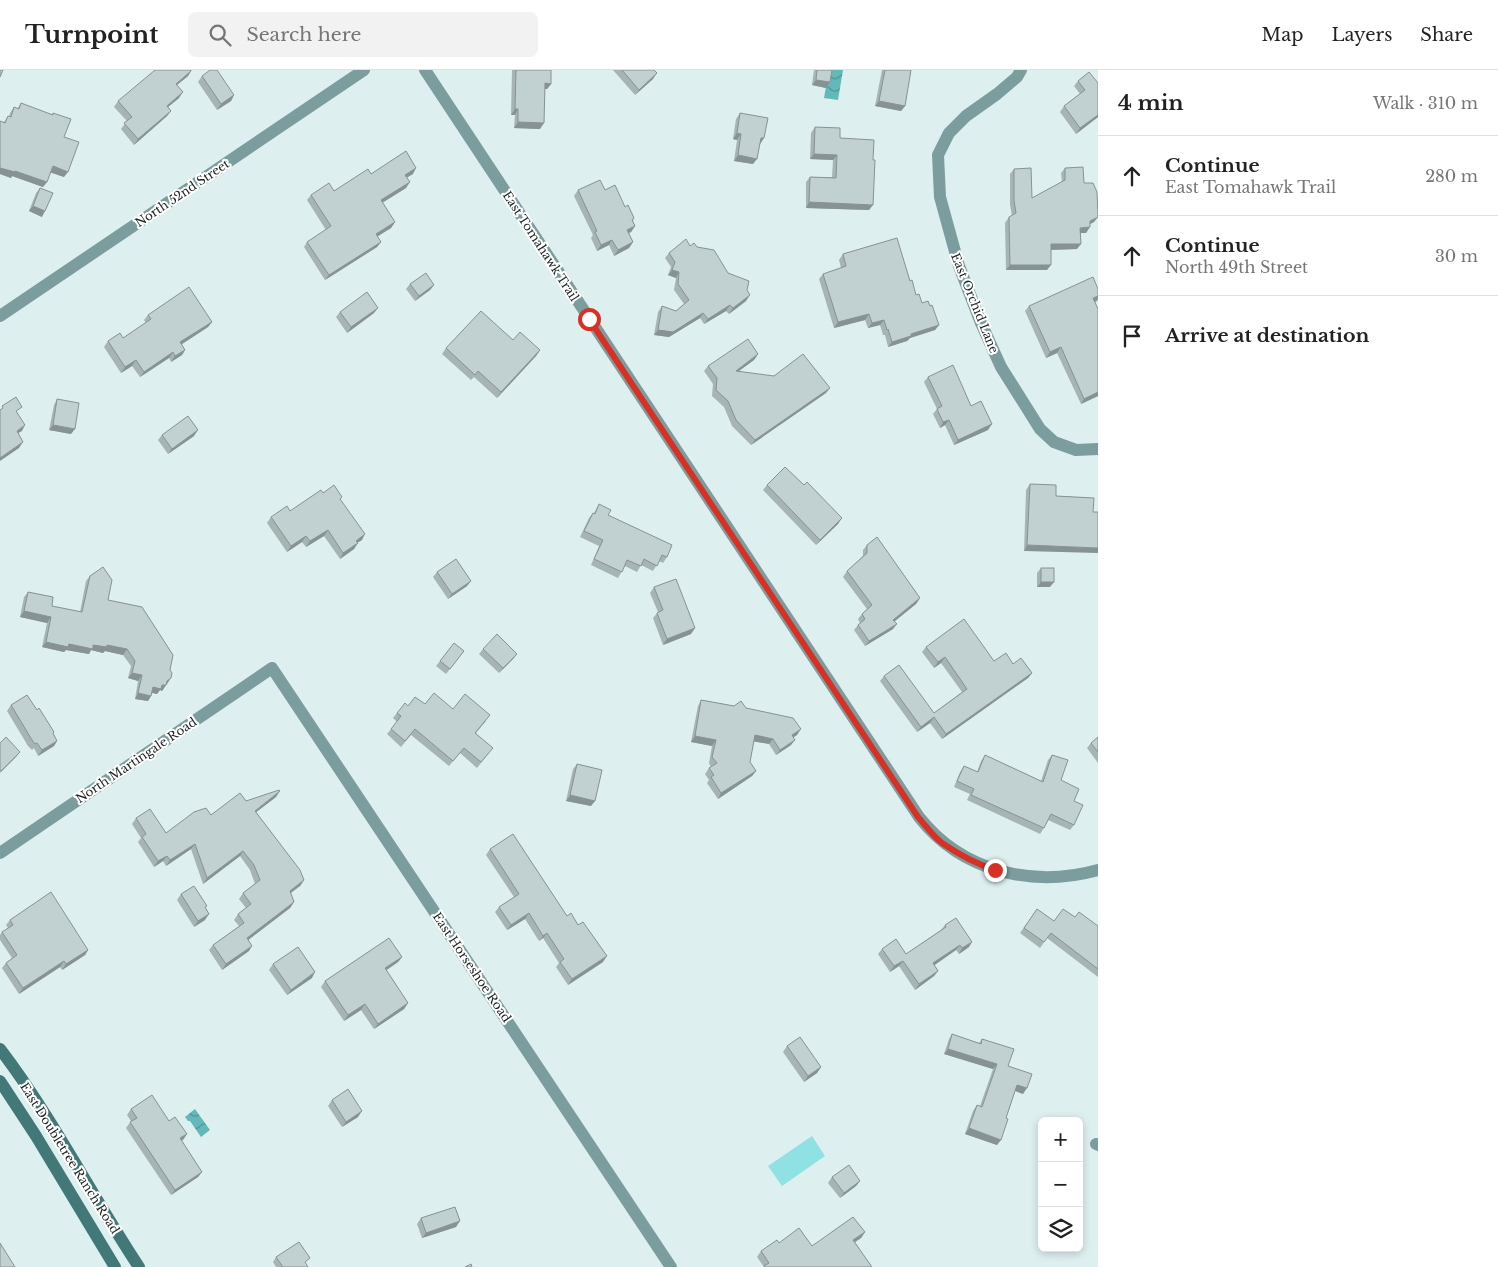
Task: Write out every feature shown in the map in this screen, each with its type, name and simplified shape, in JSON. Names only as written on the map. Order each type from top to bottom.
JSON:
[{"type":"main road","name":"East Doubletree Ranch Road","points":[[0,1049],[53,1128],[139,1267]]},
{"type":"main road","name":"East Doubletree Ranch Road","points":[[0,1082],[36,1136],[115,1267]]},
{"type":"street","name":"North 52nd Street","points":[[0,316],[364,70]]},
{"type":"street","name":"East Tomahawk Trail","points":[[425,70],[929,831],[942,843],[983,866],[1007,874],[1039,878],[1076,876],[1098,870]]},
{"type":"street","name":"East Orchid Lane","points":[[1021,70],[1016,78],[966,116],[949,133],[938,155],[940,196],[959,266],[981,324],[1001,367],[1040,429],[1054,442],[1076,450],[1098,449]]},
{"type":"street","name":"North Martingale Road","points":[[0,853],[272,668]]},
{"type":"street","name":"East Horseshoe Road","points":[[272,668],[671,1267]]},
{"type":"shaded area","points":[[812,1136],[825,1156],[782,1186],[768,1166]]},
{"type":"water","points":[[829,70],[843,70],[838,100],[824,98]]},
{"type":"water","points":[[195,1109],[210,1130],[201,1137],[185,1117]]},
{"type":"building","points":[[155,70],[191,71],[176,84],[183,92],[167,106],[171,111],[138,139],[124,123],[132,117],[118,101]]},
{"type":"building","points":[[210,70],[217,70],[234,95],[221,104],[202,76]]},
{"type":"building","points":[[516,70],[551,70],[551,84],[545,83],[544,123],[518,122],[518,109],[515,109]]},
{"type":"building","points":[[622,70],[654,70],[657,73],[639,90]]},
{"type":"building","points":[[817,70],[832,70],[830,82],[816,80]]},
{"type":"building","points":[[885,70],[911,70],[905,106],[879,101]]},
{"type":"building","points":[[1089,72],[1098,83],[1098,115],[1080,128],[1064,106],[1085,90],[1078,81]]},
{"type":"building","points":[[21,103],[53,115],[53,113],[71,119],[64,137],[79,142],[68,172],[53,166],[47,182],[0,168],[0,121],[5,123],[8,116],[11,117],[14,107],[19,109]]},
{"type":"building","points":[[740,113],[768,118],[764,138],[761,138],[757,159],[738,155],[741,134],[737,133]]},
{"type":"building","points":[[815,127],[840,128],[840,138],[874,140],[873,205],[809,202],[810,177],[836,178],[837,155],[814,154]]},
{"type":"building","points":[[406,151],[416,168],[405,175],[410,182],[381,200],[395,222],[376,234],[381,242],[329,275],[307,242],[331,226],[311,195],[329,183],[334,191],[368,169],[371,174]]},
{"type":"building","points":[[1083,167],[1084,183],[1093,183],[1097,192],[1098,217],[1090,221],[1090,227],[1080,228],[1081,244],[1051,244],[1051,265],[1010,265],[1009,217],[1016,213],[1014,169],[1031,168],[1032,198],[1065,180],[1065,168]]},
{"type":"building","points":[[600,180],[605,190],[615,185],[625,207],[628,205],[634,218],[632,220],[635,226],[627,230],[633,242],[618,250],[612,240],[601,245],[595,232],[597,231],[578,190]]},
{"type":"building","points":[[40,188],[53,193],[45,211],[33,206]]},
{"type":"building","points":[[897,238],[916,295],[919,294],[922,303],[928,301],[930,306],[932,305],[939,325],[892,342],[884,320],[872,323],[869,314],[838,322],[823,274],[846,266],[843,254]]},
{"type":"building","points":[[686,239],[690,246],[694,243],[697,247],[714,250],[728,273],[749,281],[747,290],[750,295],[733,308],[730,305],[708,319],[703,313],[673,332],[658,330],[662,306],[676,311],[689,300],[678,284],[679,272],[672,270],[675,262],[669,253]]},
{"type":"building","points":[[426,273],[434,285],[419,296],[410,284]]},
{"type":"building","points":[[1093,277],[1098,289],[1098,296],[1093,298],[1098,309],[1098,392],[1084,399],[1061,347],[1050,352],[1029,306]]},
{"type":"building","points":[[189,287],[212,322],[180,342],[185,350],[175,356],[173,352],[144,372],[136,360],[125,367],[108,341],[120,333],[123,338],[151,319],[148,315]]},
{"type":"building","points":[[367,292],[378,308],[351,327],[340,312]]},
{"type":"building","points":[[481,311],[513,340],[520,332],[540,350],[501,392],[478,371],[475,375],[446,348]]},
{"type":"building","points":[[748,339],[758,354],[736,371],[774,376],[803,354],[830,388],[755,440],[736,420],[728,401],[716,390],[717,378],[708,366]]},
{"type":"building","points":[[953,365],[971,406],[981,401],[992,424],[958,440],[949,420],[943,422],[937,409],[942,406],[928,377]]},
{"type":"building","points":[[16,397],[22,407],[16,411],[25,425],[17,431],[23,442],[0,458],[0,410],[3,408],[2,406]]},
{"type":"building","points":[[57,399],[79,403],[75,429],[53,425]]},
{"type":"building","points":[[188,416],[198,430],[172,449],[162,435]]},
{"type":"building","points":[[785,467],[804,485],[807,482],[842,518],[820,540],[767,485]]},
{"type":"building","points":[[1030,484],[1056,485],[1056,496],[1094,498],[1093,512],[1098,512],[1098,548],[1027,545]]},
{"type":"building","points":[[334,485],[342,497],[340,499],[365,534],[356,541],[358,543],[343,553],[328,530],[310,541],[306,536],[291,546],[271,517],[287,506],[290,511],[321,490],[323,493]]},
{"type":"building","points":[[599,504],[611,510],[608,515],[672,545],[667,557],[662,555],[657,566],[644,559],[641,566],[627,560],[622,572],[594,559],[603,540],[584,531]]},
{"type":"building","points":[[877,537],[920,598],[893,620],[897,624],[869,641],[858,625],[865,619],[862,614],[872,605],[847,571],[867,553],[867,545]]},
{"type":"building","points":[[456,559],[471,581],[452,594],[437,572]]},
{"type":"building","points":[[103,567],[112,580],[108,600],[142,607],[173,655],[170,670],[172,673],[171,678],[167,681],[166,685],[162,685],[161,689],[153,687],[151,696],[138,693],[142,675],[132,673],[135,661],[127,649],[107,645],[107,647],[93,645],[93,649],[69,644],[68,647],[46,642],[51,617],[24,611],[28,592],[53,597],[52,606],[82,612],[90,576]]},
{"type":"building","points":[[1041,568],[1054,568],[1054,582],[1041,582]]},
{"type":"building","points":[[676,579],[695,628],[667,639],[657,613],[663,610],[654,587]]},
{"type":"building","points":[[964,619],[994,661],[1006,653],[1013,664],[1021,658],[1032,673],[946,734],[934,717],[921,727],[884,676],[899,665],[934,713],[967,689],[945,657],[938,662],[926,647]]},
{"type":"building","points":[[497,634],[517,654],[503,668],[483,649]]},
{"type":"building","points":[[454,643],[464,651],[450,669],[440,661]]},
{"type":"building","points":[[434,693],[453,709],[465,694],[490,715],[475,733],[493,748],[481,762],[464,748],[453,761],[415,729],[405,741],[391,729],[401,716],[397,713],[405,703],[408,706],[415,697],[425,704]]},
{"type":"building","points":[[27,695],[37,710],[39,708],[54,732],[57,741],[42,750],[32,740],[11,705]]},
{"type":"building","points":[[701,700],[734,706],[741,701],[746,708],[793,718],[801,729],[792,735],[795,740],[780,750],[773,739],[755,735],[750,762],[756,771],[721,793],[711,777],[714,775],[709,768],[717,763],[712,757],[716,740],[695,736]]},
{"type":"building","points":[[6,737],[20,752],[1,771],[0,743]]},
{"type":"building","points":[[1098,737],[1098,752],[1091,743]]},
{"type":"building","points":[[985,755],[1043,782],[1052,755],[1068,760],[1061,780],[1079,789],[1074,801],[1083,805],[1074,825],[1051,814],[1044,828],[971,795],[974,789],[957,781],[964,766],[978,772]]},
{"type":"building","points":[[577,764],[602,770],[595,801],[570,795]]},
{"type":"building","points":[[279,790],[255,811],[300,870],[304,880],[290,891],[294,902],[247,938],[252,946],[226,964],[213,945],[244,923],[238,914],[251,904],[243,893],[260,880],[254,865],[243,851],[207,878],[195,844],[170,860],[167,856],[158,861],[142,837],[146,834],[136,818],[150,809],[166,833],[194,812],[206,808],[211,815],[240,793],[246,801]]},
{"type":"building","points":[[513,834],[567,916],[571,913],[578,925],[583,922],[607,956],[572,979],[560,962],[564,959],[547,933],[543,936],[529,913],[511,925],[499,907],[519,894],[490,849]]},
{"type":"building","points":[[194,886],[207,906],[205,907],[209,914],[198,921],[181,894]]},
{"type":"building","points":[[51,892],[88,950],[66,964],[64,961],[23,988],[6,963],[17,955],[2,932],[13,925],[10,920]]},
{"type":"building","points":[[1037,909],[1054,921],[1063,909],[1075,917],[1079,912],[1098,926],[1098,969],[1051,933],[1044,942],[1024,928]]},
{"type":"building","points":[[956,918],[972,942],[962,948],[960,945],[933,963],[938,971],[919,984],[903,961],[894,966],[882,949],[896,939],[906,954]]},
{"type":"building","points":[[389,938],[402,957],[385,968],[408,1003],[378,1024],[365,1004],[348,1015],[325,981]]},
{"type":"building","points":[[298,947],[315,972],[291,990],[273,964]]},
{"type":"building","points":[[952,1034],[981,1044],[982,1039],[1014,1049],[1008,1066],[1032,1074],[1027,1088],[1017,1085],[1001,1140],[969,1128],[977,1105],[982,1107],[997,1064],[948,1049]]},
{"type":"building","points":[[800,1037],[821,1067],[808,1076],[787,1046]]},
{"type":"building","points":[[348,1089],[362,1111],[346,1122],[332,1100]]},
{"type":"building","points":[[152,1095],[169,1121],[175,1117],[187,1134],[180,1138],[202,1172],[175,1190],[130,1122],[137,1118],[131,1109]]},
{"type":"building","points":[[849,1165],[860,1181],[844,1193],[832,1177]]},
{"type":"building","points":[[455,1207],[460,1221],[426,1233],[421,1218]]},
{"type":"building","points":[[853,1217],[865,1232],[853,1240],[872,1267],[764,1266],[769,1263],[761,1251],[777,1240],[779,1243],[799,1228],[812,1246]]},
{"type":"building","points":[[299,1242],[310,1258],[305,1262],[308,1267],[283,1267],[276,1257]]},
{"type":"building","points":[[0,1243],[15,1267],[0,1267]]},
{"type":"route","points":[[589,319],[918,817],[942,843],[983,866],[995,870]]}]
